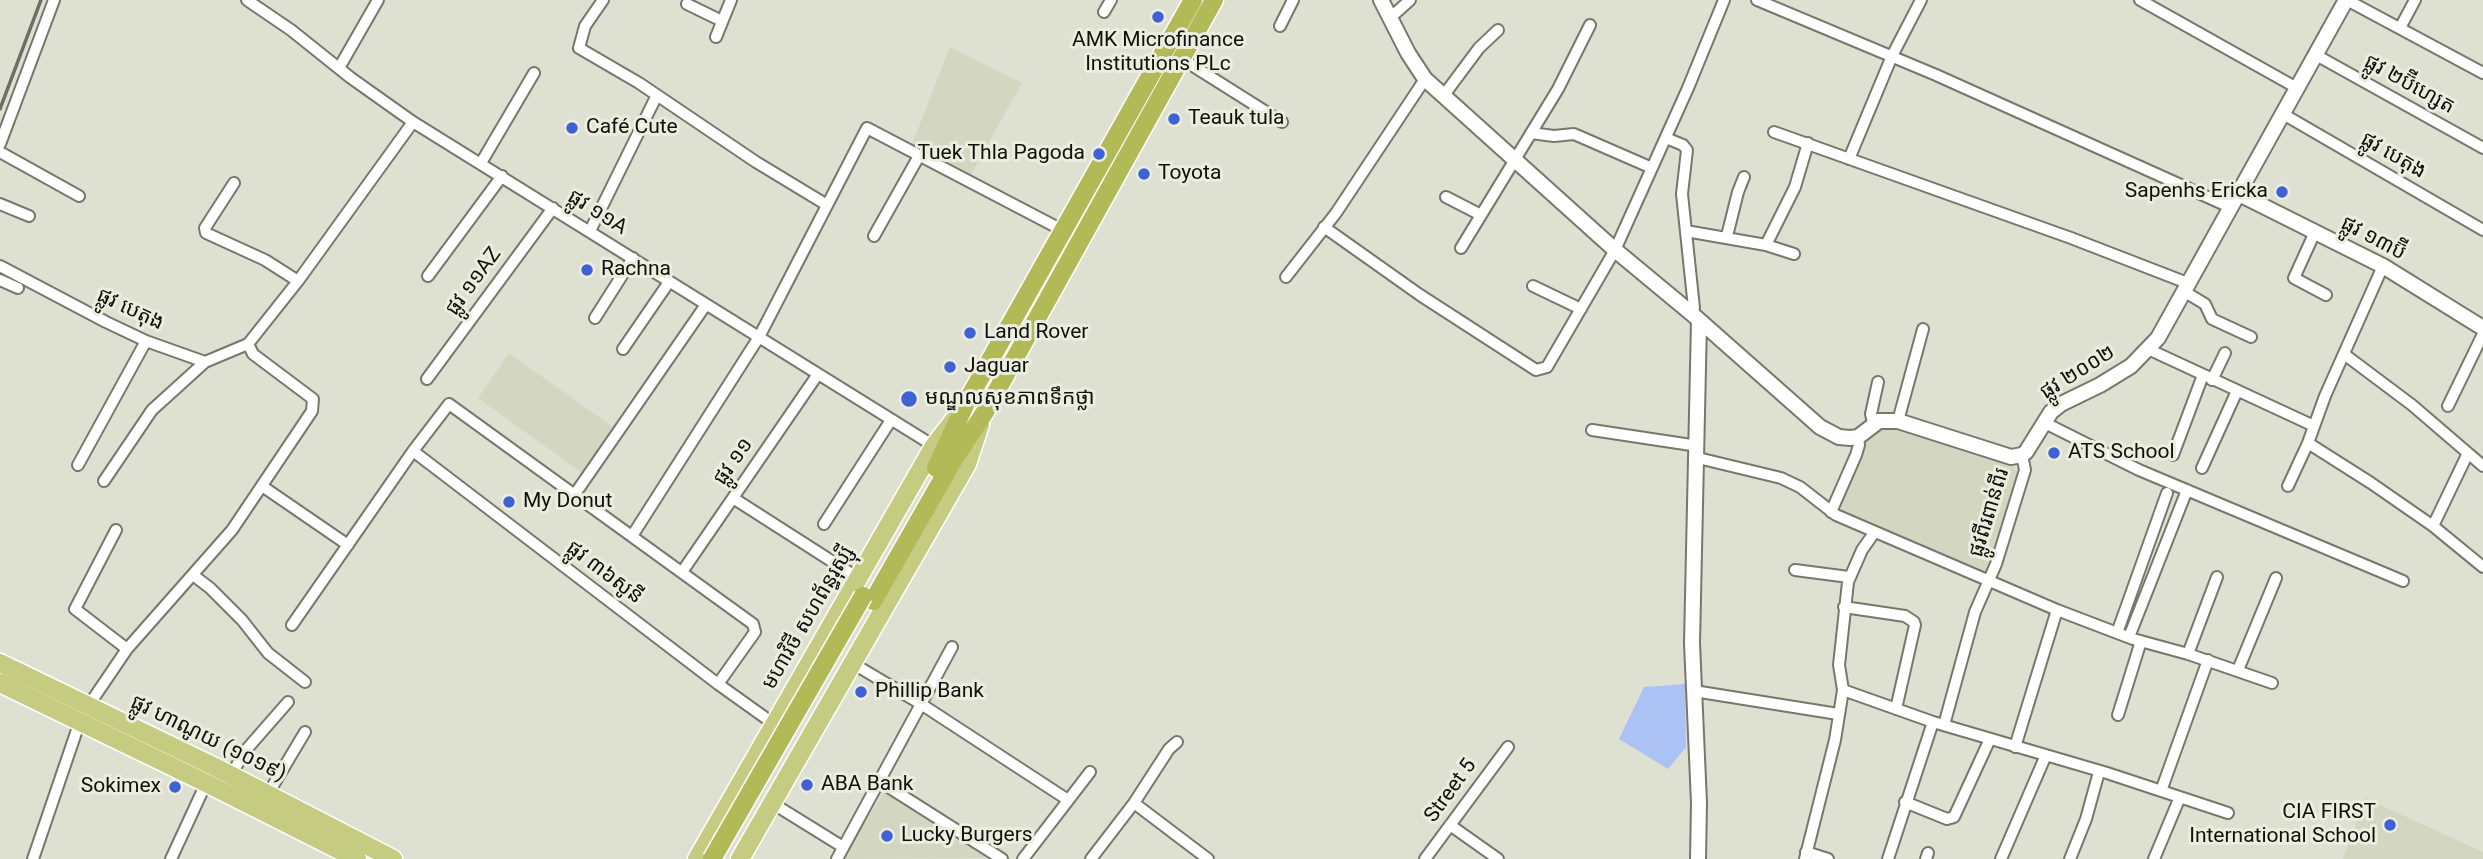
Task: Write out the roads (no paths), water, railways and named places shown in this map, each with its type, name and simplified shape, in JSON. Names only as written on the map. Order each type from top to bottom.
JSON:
[{"type":"highway","name":"មហាវិថី សហព័ន្ធរុស្ស៊ី","points":[[868,598],[944,454],[966,403],[1193,0]]},
{"type":"highway","points":[[712,859],[868,598],[985,412],[1214,0]]},
{"type":"highway","points":[[725,859],[868,598]]},
{"type":"main road","name":"មហាវិថី សហព័ន្ធរុស្ស៊ី","points":[[697,859],[934,446],[966,403]]},
{"type":"main road","points":[[740,859],[967,464],[985,412]]},
{"type":"main road","name":"ផ្លូវ ហាណូយ (១០១៩)","points":[[0,663],[85,713],[217,775],[268,794],[393,859]]},
{"type":"main road","name":"ផ្លូវ ហាណូយ (១០១៩)","points":[[0,683],[85,713]]},
{"type":"main road","name":"ផ្លូវ ហាណូយ (១០១៩)","points":[[217,775],[357,859]]},
{"type":"main road","points":[[732,798],[733,809],[740,818],[753,821],[768,810]]},
{"type":"street","points":[[0,144],[54,0]]},
{"type":"street","name":"ផ្លូវ ១១A","points":[[247,0],[413,122],[934,446]]},
{"type":"street","points":[[339,68],[378,0]]},
{"type":"street","points":[[603,0],[585,26],[579,48],[827,205]]},
{"type":"street","points":[[716,37],[731,0]]},
{"type":"street","points":[[1104,12],[1111,0]]},
{"type":"street","points":[[1280,26],[1293,0]]},
{"type":"street","points":[[1381,0],[1408,53],[1425,79],[1615,250],[1820,427],[1839,437],[1850,439],[1858,437],[1873,423],[1898,421],[2004,456],[2022,455]]},
{"type":"street","points":[[1390,18],[1410,0]]},
{"type":"street","points":[[1324,228],[1420,295],[1536,370],[1546,367],[1615,250],[1724,0]]},
{"type":"street","points":[[1757,0],[1892,56],[2232,208]]},
{"type":"street","points":[[1849,159],[1892,56],[1921,0]]},
{"type":"street","points":[[2140,0],[2297,88]]},
{"type":"street","points":[[2346,0],[2483,73]]},
{"type":"street","name":"ផ្លូវ ២០០២","points":[[2022,455],[2029,448],[2043,422],[2061,404],[2131,366],[2148,349],[2187,288],[2346,0]]},
{"type":"street","points":[[2400,28],[2415,0]]},
{"type":"street","points":[[687,4],[722,21]]},
{"type":"street","points":[[1461,248],[1558,89],[1590,24]]},
{"type":"street","points":[[1444,95],[1479,48],[1498,30]]},
{"type":"street","name":"ផ្លូវ ២ប៊ីហ្សេត","points":[[2316,55],[2483,148]]},
{"type":"street","points":[[1182,59],[1282,122]]},
{"type":"street","points":[[481,163],[534,73]]},
{"type":"street","points":[[1286,278],[1336,213],[1425,79]]},
{"type":"street","points":[[590,230],[657,95]]},
{"type":"street","name":"ផ្លូវ បេតុង","points":[[2283,114],[2483,230]]},
{"type":"street","points":[[104,481],[152,410],[205,362],[248,344],[298,281],[413,122]]},
{"type":"street","points":[[632,536],[759,337],[867,128],[1064,231]]},
{"type":"street","points":[[1773,132],[2071,238],[2187,288],[2206,304],[2212,319],[2251,337]]},
{"type":"street","points":[[1531,133],[1554,136],[1574,134],[1652,168]]},
{"type":"street","points":[[1666,138],[1683,145],[1687,150],[1682,194],[1695,317],[1698,452],[1692,643],[1699,803],[1698,859]]},
{"type":"street","points":[[1766,244],[1795,187],[1808,143]]},
{"type":"street","points":[[0,152],[79,197]]},
{"type":"street","points":[[874,236],[919,156]]},
{"type":"street","points":[[428,276],[502,176]]},
{"type":"street","points":[[1727,236],[1744,177]]},
{"type":"street","points":[[234,183],[205,228],[206,233],[265,260],[298,281]]},
{"type":"street","name":"ផ្លូវ ១៣ប៊ី","points":[[2239,194],[2383,267],[2483,328]]},
{"type":"street","points":[[1446,197],[1480,215]]},
{"type":"street","points":[[0,204],[29,216]]},
{"type":"street","name":"ផ្លូវ ១១AZ","points":[[427,379],[553,208]]},
{"type":"street","points":[[1686,231],[1766,244],[1794,254]]},
{"type":"street","points":[[2315,232],[2294,278],[2326,295]]},
{"type":"street","points":[[595,318],[633,258]]},
{"type":"street","name":"ផ្លូវ បេតុង","points":[[0,266],[146,341],[205,362]]},
{"type":"street","points":[[2288,486],[2383,267]]},
{"type":"street","points":[[0,280],[18,288]]},
{"type":"street","points":[[623,349],[668,282]]},
{"type":"street","points":[[1532,286],[1581,309]]},
{"type":"street","points":[[575,494],[705,306]]},
{"type":"street","points":[[1898,421],[1923,329]]},
{"type":"street","points":[[2448,406],[2483,334]]},
{"type":"street","points":[[78,465],[146,341]]},
{"type":"street","points":[[33,859],[85,713],[127,649],[232,530],[313,406],[313,399],[253,354],[248,344]]},
{"type":"street","points":[[2148,349],[2314,426]]},
{"type":"street","points":[[2173,455],[2207,377],[2225,353]]},
{"type":"street","points":[[2344,354],[2395,391],[2483,466]]},
{"type":"street","name":"ផ្លូវ ១១","points":[[682,572],[818,374]]},
{"type":"street","points":[[1873,423],[1871,414],[1878,382]]},
{"type":"street","points":[[2203,468],[2237,391]]},
{"type":"street","points":[[292,625],[413,451],[446,406],[453,405],[755,628],[755,632],[718,684]]},
{"type":"street","points":[[824,524],[891,420]]},
{"type":"street","points":[[2043,422],[2139,470],[2403,581]]},
{"type":"street","points":[[1592,430],[1698,452],[1781,478],[1800,487],[1831,512],[1874,533],[2057,611],[2272,683]]},
{"type":"street","points":[[1831,512],[1856,455],[1858,437]]},
{"type":"street","points":[[2308,443],[2433,526],[2483,568]]},
{"type":"street","name":"ផ្លូវ ៣៦សូនី","points":[[413,451],[774,724]]},
{"type":"street","points":[[2433,526],[2468,453]]},
{"type":"street","name":"ផ្លូវពីរពាន់ពីរ","points":[[1888,859],[1905,802],[1938,723],[1969,630],[1996,564],[2025,470],[2022,455]]},
{"type":"street","points":[[262,486],[348,545]]},
{"type":"street","points":[[2118,715],[2135,639],[2187,490]]},
{"type":"street","points":[[2117,633],[2168,494]]},
{"type":"street","points":[[733,498],[858,578]]},
{"type":"street","points":[[116,530],[75,609],[127,649]]},
{"type":"street","points":[[1828,859],[1805,856],[1835,740],[1843,690],[1839,665],[1849,577],[1874,533]]},
{"type":"street","points":[[1795,570],[1849,577]]},
{"type":"street","points":[[193,575],[242,620],[268,653],[305,682]]},
{"type":"street","points":[[2188,654],[2217,577]]},
{"type":"street","points":[[2238,670],[2276,578]]},
{"type":"street","points":[[1844,607],[1905,617],[1916,625],[1896,709]]},
{"type":"street","points":[[2015,747],[2057,611]]},
{"type":"street","points":[[837,859],[952,647]]},
{"type":"street","points":[[2161,791],[2208,660]]},
{"type":"street","points":[[852,663],[921,704],[1068,800]]},
{"type":"street","points":[[1843,690],[1938,723],[2228,813]]},
{"type":"street","points":[[1694,691],[1838,714]]},
{"type":"street","points":[[171,859],[178,853],[217,775],[246,750],[288,702]]},
{"type":"street","points":[[268,794],[305,732]]},
{"type":"street","points":[[1905,802],[1947,819],[1954,817],[1990,739]]},
{"type":"street","points":[[1091,859],[1134,803],[1169,748],[1177,742]]},
{"type":"street","name":"Street 5","points":[[1425,859],[1508,747]]},
{"type":"street","points":[[2001,859],[2046,755]]},
{"type":"street","points":[[1023,859],[1090,772]]},
{"type":"street","points":[[2070,859],[2086,819],[2099,772]]},
{"type":"street","points":[[879,781],[1002,859]]},
{"type":"street","points":[[2154,859],[2180,797]]},
{"type":"street","points":[[1134,803],[1208,859]]},
{"type":"street","points":[[768,810],[843,847]]},
{"type":"street","points":[[1450,825],[1498,859]]},
{"type":"water","points":[[1685,684],[1686,747],[1668,769],[1619,739],[1644,687]]},
{"type":"railway","points":[[0,109],[41,0]]},
{"type":"place","name":"AMK Microfinance Institutions PLc","points":[[1158,17]]},
{"type":"place","name":"Teauk tula","points":[[1174,119]]},
{"type":"place","name":"Café Cute","points":[[572,128]]},
{"type":"place","name":"Tuek Thla Pagoda","points":[[1099,154]]},
{"type":"place","name":"Toyota","points":[[1144,174]]},
{"type":"place","name":"Sapenhs Ericka","points":[[2282,192]]},
{"type":"place","name":"Rachna","points":[[587,270]]},
{"type":"place","name":"Land Rover","points":[[970,333]]},
{"type":"place","name":"Jaguar","points":[[950,367]]},
{"type":"place","name":"មណ្ឌលសុខភាពទឹកថ្លា","points":[[909,399]]},
{"type":"place","name":"ATS School","points":[[2054,453]]},
{"type":"place","name":"My Donut","points":[[509,502]]},
{"type":"place","name":"Phillip Bank","points":[[861,692]]},
{"type":"place","name":"ABA Bank","points":[[807,785]]},
{"type":"place","name":"Sokimex","points":[[175,787]]},
{"type":"place","name":"CIA FIRST International School","points":[[2390,825]]},
{"type":"place","name":"Lucky Burgers","points":[[887,836]]}]
